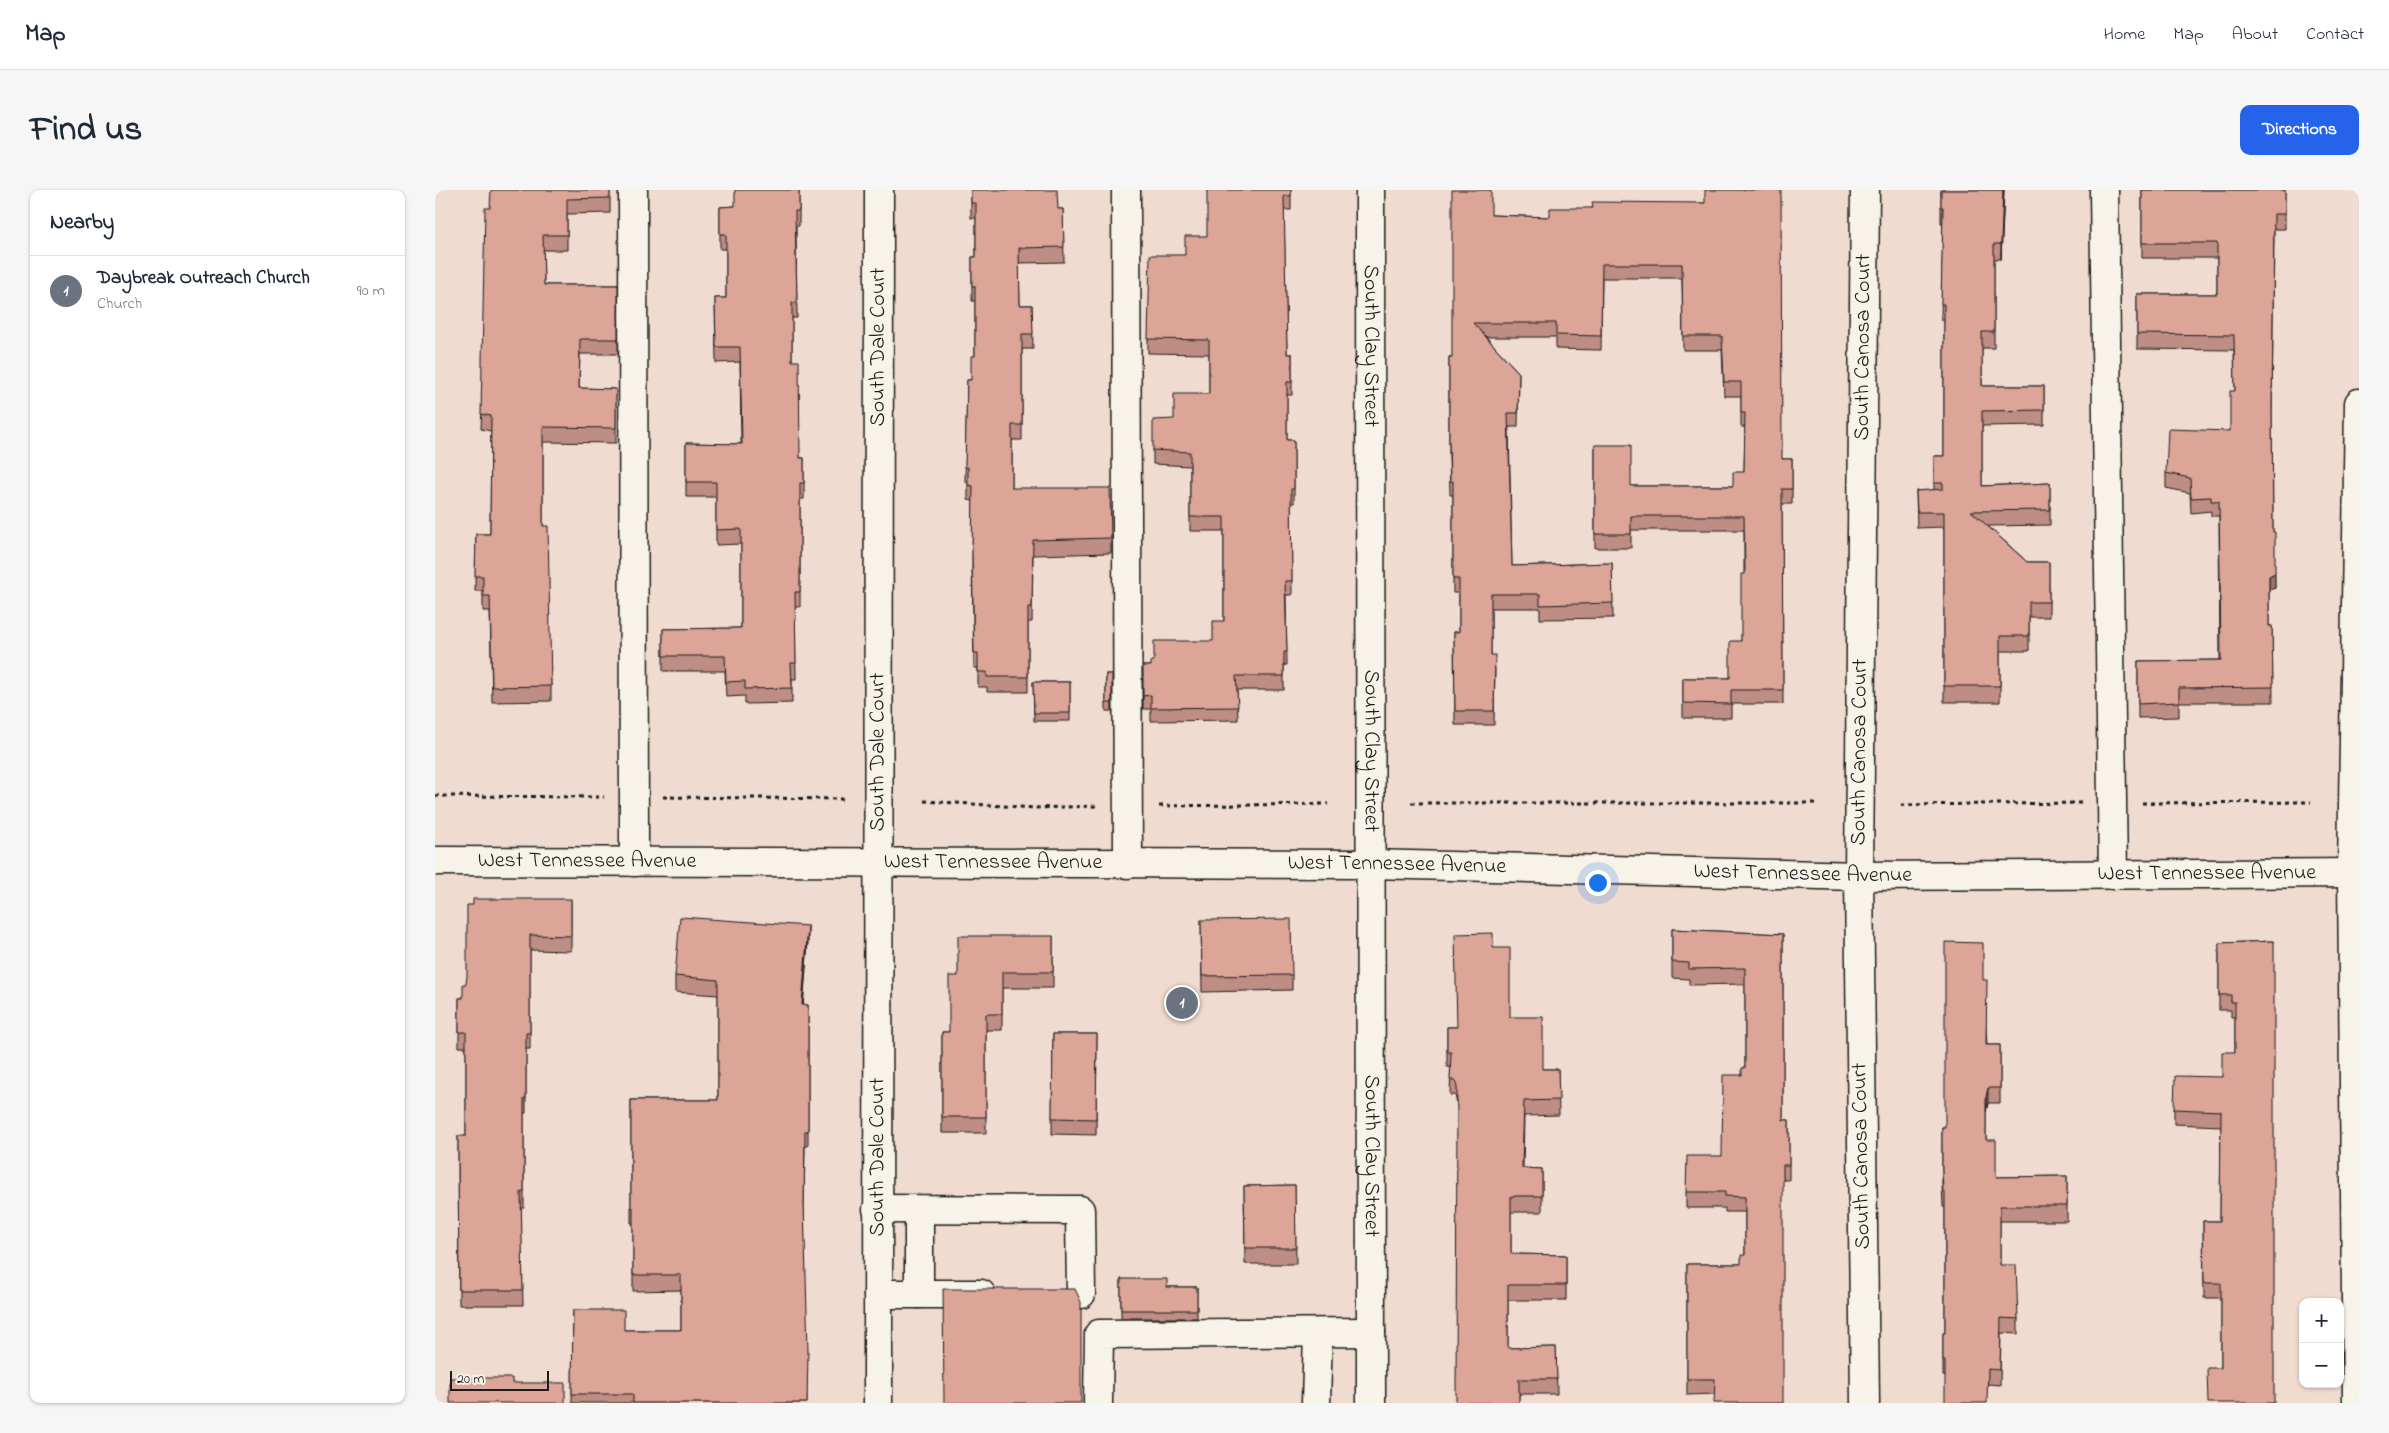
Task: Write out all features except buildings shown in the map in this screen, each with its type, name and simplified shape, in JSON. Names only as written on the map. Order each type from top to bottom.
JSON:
[{"type":"street","points":[[633,190],[634,862]]},
{"type":"street","name":"South Dale Court","points":[[878,1403],[879,190]]},
{"type":"street","points":[[1126,190],[1128,864]]},
{"type":"street","name":"South Clay Street","points":[[1370,190],[1371,1403]]},
{"type":"street","name":"South Canosa Court","points":[[1865,190],[1859,876],[1865,1403]]},
{"type":"street","points":[[2104,190],[2113,875]]},
{"type":"street","points":[[2357,1403],[2356,873],[2359,404]]},
{"type":"street","name":"West Tennessee Avenue","points":[[435,861],[1370,864],[1859,876],[2356,873]]},
{"type":"street","points":[[877,1209],[1080,1210],[1081,1294],[1099,1334],[1098,1403]]},
{"type":"street","points":[[919,1210],[919,1294]]},
{"type":"street","points":[[878,1294],[1005,1294]]},
{"type":"street","points":[[1053,1294],[1081,1294]]},
{"type":"street","points":[[1099,1334],[1371,1332]]},
{"type":"street","points":[[1317,1403],[1318,1333]]},
{"type":"path","points":[[1411,803],[1819,803]]},
{"type":"place","name":"Daybreak Outreach Church","points":[[1182,1003]]}]
